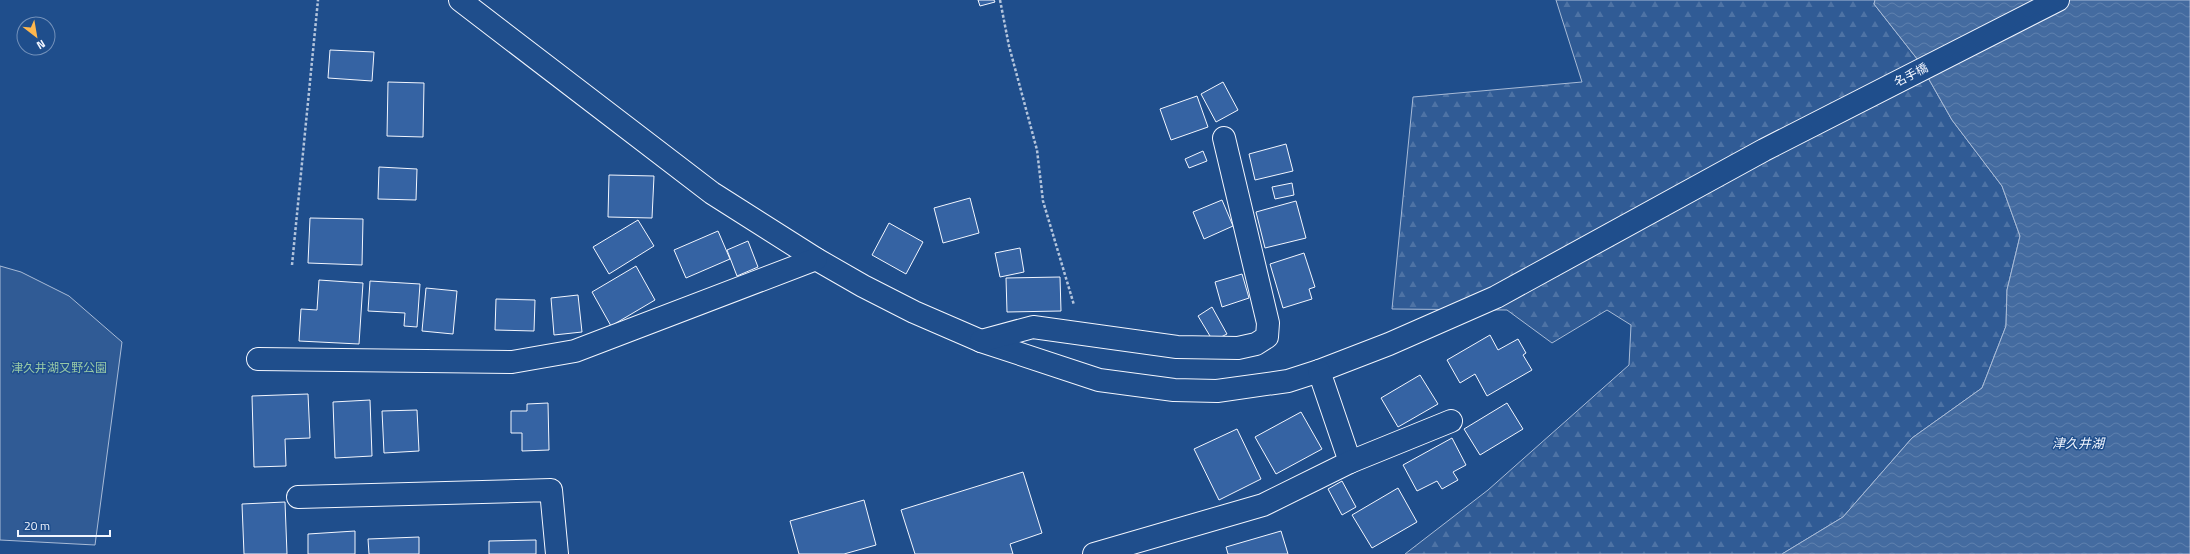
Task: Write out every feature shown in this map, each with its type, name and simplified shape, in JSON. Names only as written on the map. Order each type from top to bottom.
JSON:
[{"type":"street","name":"名手橋","points":[[460,0],[712,193],[816,259],[908,308],[981,341],[1099,380],[1174,390],[1217,390],[1288,381],[1319,371],[1389,344],[1496,297],[1764,150],[2058,0]]},
{"type":"street","points":[[981,341],[1034,327],[1078,335],[1177,347],[1230,348],[1256,344],[1267,337],[1268,323],[1224,138]]},
{"type":"street","points":[[258,360],[512,362],[568,352],[816,259]]},
{"type":"street","points":[[1319,371],[1350,462]]},
{"type":"street","points":[[1094,554],[1263,505],[1350,462],[1451,421]]},
{"type":"street","points":[[298,497],[551,490],[557,554]]},
{"type":"path","points":[[292,265],[318,0]]},
{"type":"path","points":[[1000,0],[1009,46],[1037,150],[1043,201],[1074,299],[1078,335]]},
{"type":"green space","points":[[1556,0],[1875,0],[1874,4],[1918,60],[1952,120],[2002,186],[2020,236],[2007,290],[2006,326],[1982,388],[1912,438],[1843,517],[1782,554],[1405,554],[1488,490],[1629,365],[1631,325],[1607,310],[1552,343],[1507,310],[1392,309],[1413,97],[1582,82]]},
{"type":"shaded area","name":"津久井湖又野公園","points":[[0,266],[21,272],[69,296],[122,342],[95,545],[0,540]]},
{"type":"water","name":"津久井湖","points":[[1875,0],[2190,0],[2190,554],[1782,554],[1843,517],[1912,438],[1982,388],[2006,326],[2007,290],[2020,236],[2002,186],[1952,120],[1918,60],[1874,4]]},
{"type":"building","points":[[978,0],[994,0],[995,2],[980,6]]},
{"type":"building","points":[[330,50],[374,52],[372,81],[328,78]]},
{"type":"building","points":[[388,82],[424,83],[423,137],[387,136]]},
{"type":"building","points":[[1223,82],[1238,110],[1216,122],[1201,94]]},
{"type":"building","points":[[1197,96],[1208,127],[1171,140],[1160,109]]},
{"type":"building","points":[[1286,144],[1293,171],[1255,180],[1249,154]]},
{"type":"building","points":[[1203,151],[1207,161],[1189,168],[1185,159]]},
{"type":"building","points":[[379,167],[417,169],[416,200],[378,199]]},
{"type":"building","points":[[609,175],[654,176],[652,218],[608,217]]},
{"type":"building","points":[[1292,183],[1294,195],[1275,199],[1272,187]]},
{"type":"building","points":[[970,198],[979,233],[943,243],[934,208]]},
{"type":"building","points":[[1222,200],[1233,226],[1204,239],[1193,212]]},
{"type":"building","points":[[1296,201],[1306,238],[1265,248],[1256,212]]},
{"type":"building","points":[[310,218],[363,219],[362,265],[308,263]]},
{"type":"building","points":[[638,220],[654,246],[609,274],[593,247]]},
{"type":"building","points":[[889,223],[923,242],[906,274],[872,255]]},
{"type":"building","points":[[718,231],[730,259],[686,278],[674,250]]},
{"type":"building","points":[[748,241],[758,267],[737,276],[727,250]]},
{"type":"building","points":[[1020,248],[1024,272],[1000,277],[995,253]]},
{"type":"building","points":[[1304,253],[1315,287],[1309,289],[1312,299],[1283,308],[1270,264]]},
{"type":"building","points":[[636,266],[655,300],[611,326],[592,292]]},
{"type":"building","points":[[1242,274],[1249,298],[1222,307],[1215,282]]},
{"type":"building","points":[[1060,277],[1061,311],[1007,312],[1006,278]]},
{"type":"building","points":[[319,280],[363,283],[359,344],[299,341],[301,309],[317,310]]},
{"type":"building","points":[[370,281],[420,284],[417,327],[404,326],[405,313],[368,311]]},
{"type":"building","points":[[426,288],[457,291],[453,334],[422,331]]},
{"type":"building","points":[[578,295],[582,332],[554,335],[551,298]]},
{"type":"building","points":[[496,299],[535,300],[534,331],[495,330]]},
{"type":"building","points":[[1212,307],[1227,334],[1213,341],[1198,316]]},
{"type":"building","points":[[1490,335],[1498,350],[1518,339],[1526,353],[1523,355],[1532,370],[1487,396],[1475,374],[1460,383],[1447,360]]},
{"type":"building","points":[[1420,375],[1438,404],[1398,427],[1381,398]]},
{"type":"building","points":[[308,394],[310,438],[285,439],[286,466],[254,467],[252,396]]},
{"type":"building","points":[[370,400],[372,456],[335,458],[333,402]]},
{"type":"building","points":[[548,403],[549,450],[522,451],[522,433],[511,433],[511,411],[527,411],[527,404]]},
{"type":"building","points":[[1507,403],[1523,429],[1480,455],[1464,429]]},
{"type":"building","points":[[417,410],[419,451],[384,453],[382,411]]},
{"type":"building","points":[[1301,412],[1322,449],[1276,474],[1255,437]]},
{"type":"building","points":[[1237,429],[1261,479],[1219,500],[1194,449]]},
{"type":"building","points":[[1452,438],[1466,465],[1453,472],[1458,480],[1442,489],[1437,481],[1417,491],[1403,465]]},
{"type":"building","points":[[1023,472],[1042,533],[1010,544],[1013,554],[915,554],[901,510]]},
{"type":"building","points":[[1342,481],[1356,507],[1342,515],[1328,489]]},
{"type":"building","points":[[1398,488],[1417,522],[1372,548],[1352,515]]},
{"type":"building","points":[[864,500],[876,545],[844,554],[799,554],[790,521]]},
{"type":"building","points":[[285,502],[287,554],[244,554],[242,504]]},
{"type":"building","points":[[355,531],[355,554],[308,554],[308,534]]},
{"type":"building","points":[[1281,531],[1288,554],[1228,554],[1226,547]]},
{"type":"building","points":[[419,537],[419,554],[369,554],[368,539]]},
{"type":"building","points":[[536,540],[536,554],[489,554],[489,541]]}]
